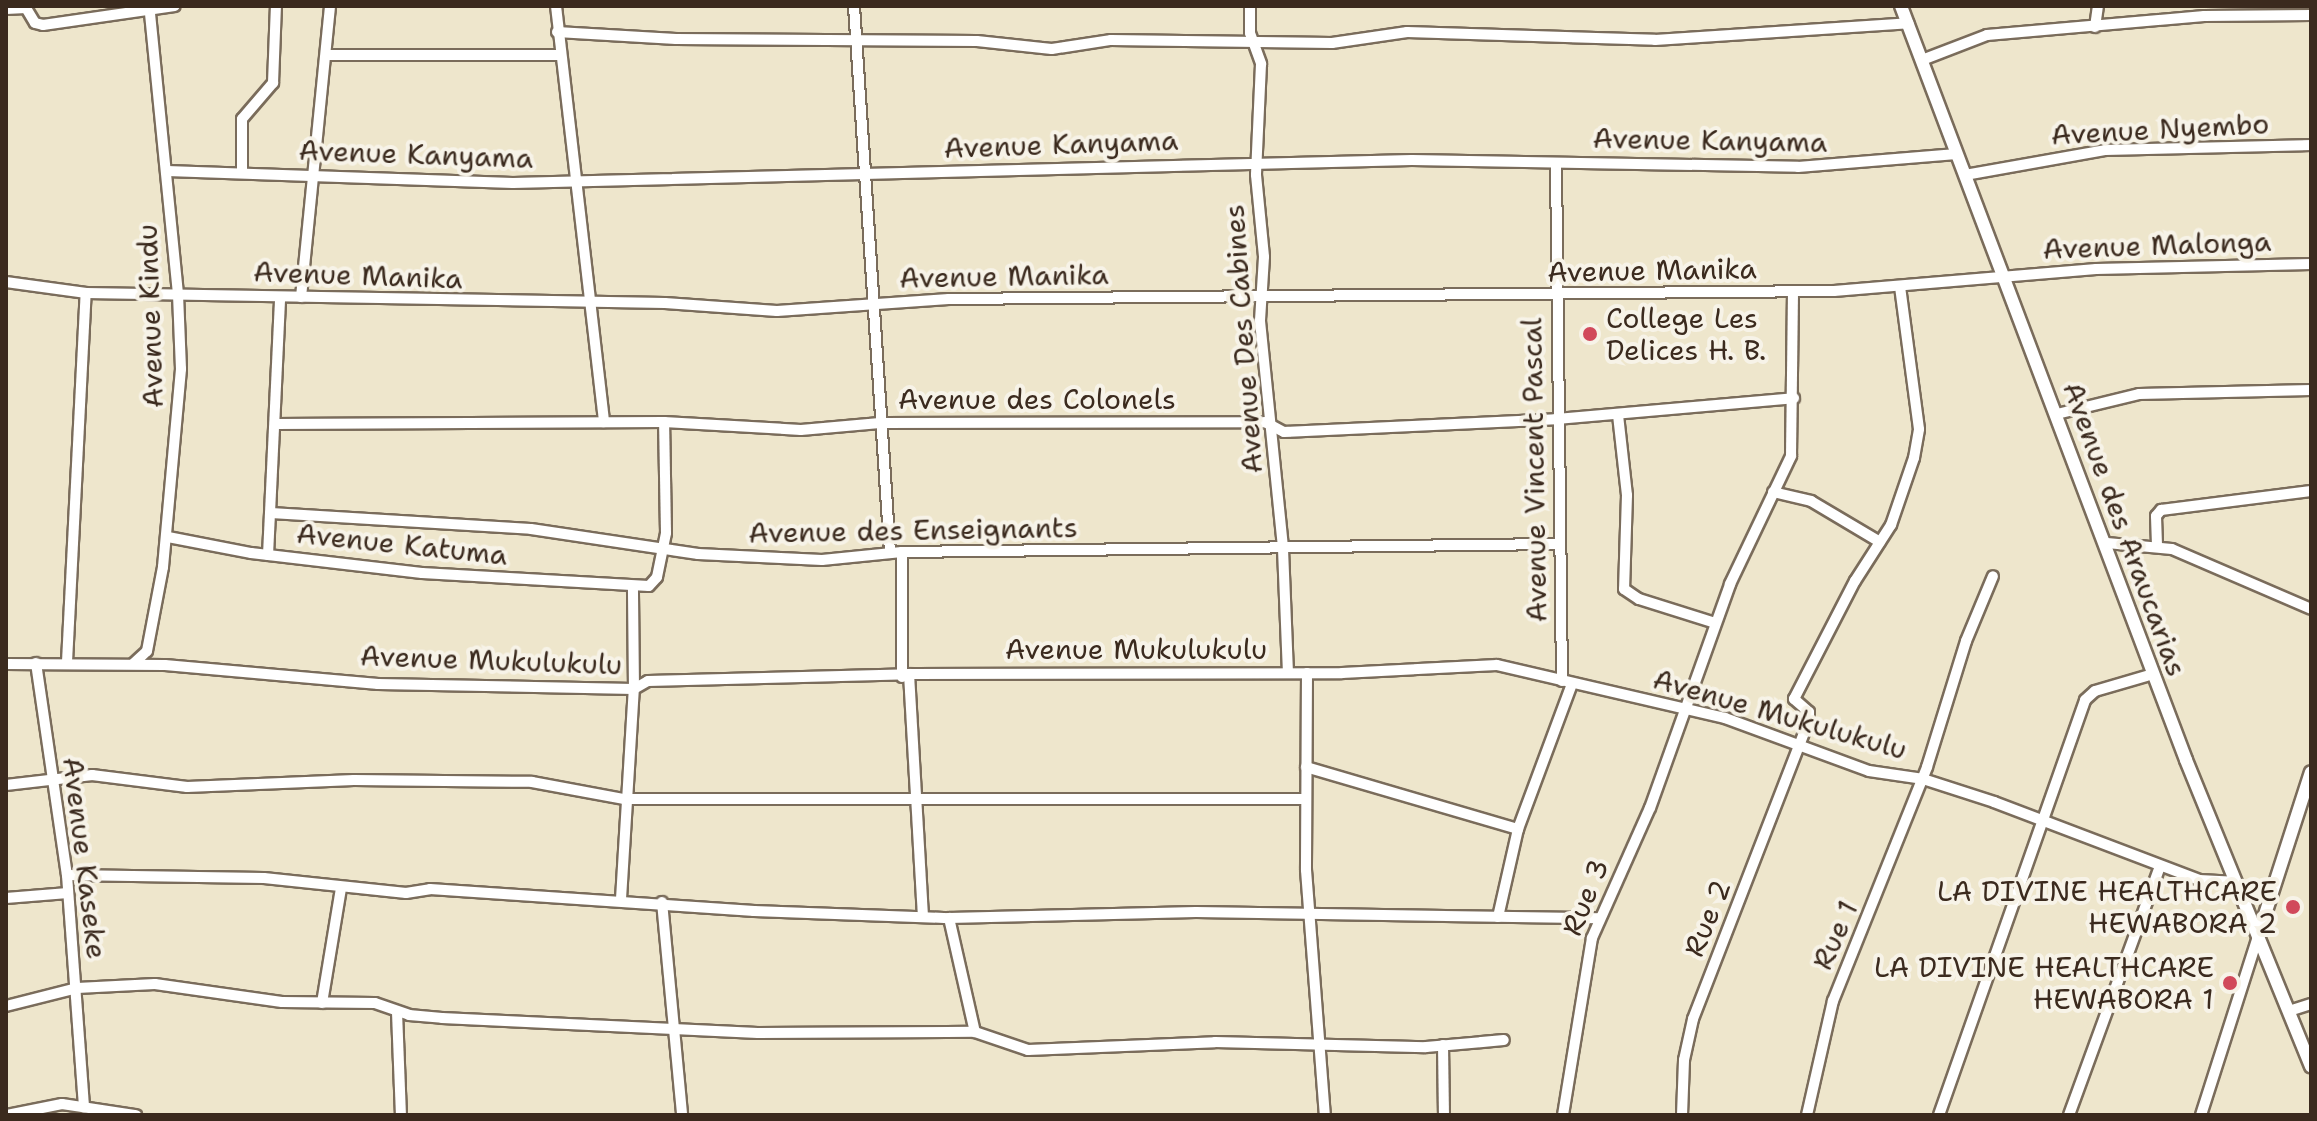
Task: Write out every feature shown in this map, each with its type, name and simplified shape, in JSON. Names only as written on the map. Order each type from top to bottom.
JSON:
[{"type":"street","points":[[6,9],[26,7],[35,23],[43,25],[149,7],[175,6]]},
{"type":"street","points":[[242,172],[242,119],[273,83],[276,6]]},
{"type":"street","points":[[301,297],[330,6]]},
{"type":"street","points":[[556,6],[559,55],[604,422]]},
{"type":"street","points":[[854,6],[890,553]]},
{"type":"street","name":"Avenue Des Cabines","points":[[1250,6],[1262,81],[1256,168],[1264,257],[1261,296],[1283,549],[1288,672]]},
{"type":"street","name":"Avenue des Araucarias","points":[[1901,6],[2107,543],[2153,674],[2234,882],[2311,1066]]},
{"type":"street","points":[[2095,27],[2098,6]]},
{"type":"street","name":"Avenue Kindu","points":[[131,665],[147,651],[168,537],[181,369],[178,294],[149,7]]},
{"type":"street","points":[[1922,60],[1987,35],[2204,16],[2311,15]]},
{"type":"street","points":[[557,32],[856,41],[977,41],[1052,49],[1111,40],[1332,43],[1407,32],[1655,40],[1908,23]]},
{"type":"street","points":[[326,55],[559,55]]},
{"type":"street","name":"Avenue Nyembo","points":[[1965,175],[2105,150],[2311,145]]},
{"type":"street","name":"Avenue Kanyama","points":[[167,171],[576,182],[866,171],[1256,168],[1412,160],[1798,167],[1956,154]]},
{"type":"street","name":"Avenue Vincent Pascal","points":[[1556,163],[1554,295],[1558,544],[1567,682]]},
{"type":"street","name":"Avenue Malonga","points":[[2004,276],[2311,264]]},
{"type":"street","name":"Avenue Manika","points":[[6,282],[86,293],[777,311],[873,304],[1261,296],[1793,291],[1900,287],[2004,276]]},
{"type":"street","points":[[1773,492],[1811,501],[1880,542],[1894,519],[1919,438],[1900,287]]},
{"type":"street","name":"Rue 3","points":[[1563,1115],[1587,955],[1599,918],[1650,808],[1715,623],[1793,448],[1793,291]]},
{"type":"street","points":[[67,662],[86,293]]},
{"type":"street","points":[[268,555],[280,297]]},
{"type":"street","points":[[2057,414],[2139,394],[2311,390]]},
{"type":"street","name":"Avenue des Colonels","points":[[276,424],[568,426],[604,422],[664,422],[801,430],[880,423],[1271,425],[1284,432],[1618,415],[1794,398]]},
{"type":"street","points":[[1618,415],[1627,495],[1624,589],[1639,599],[1715,623]]},
{"type":"street","points":[[621,899],[624,799],[634,689],[633,586],[656,581],[663,548],[664,422]]},
{"type":"street","points":[[2157,545],[2156,516],[2161,510],[2311,491]]},
{"type":"street","name":"Avenue des Enseignants","points":[[271,513],[531,529],[663,548],[822,560],[902,552],[1558,544]]},
{"type":"street","name":"Avenue Katuma","points":[[168,537],[268,555],[436,574],[633,586]]},
{"type":"street","name":"Rue 2","points":[[1682,1115],[1684,1060],[1693,1019],[1810,715],[1794,699],[1880,542]]},
{"type":"street","points":[[2107,543],[2157,545],[2311,609]]},
{"type":"street","points":[[902,552],[906,675],[923,916]]},
{"type":"street","name":"Rue 1","points":[[1807,1115],[1840,979],[1870,919],[1923,779],[1966,641],[1993,576]]},
{"type":"street","name":"Avenue Mukulukulu","points":[[6,664],[67,662],[262,670],[378,684],[634,689],[648,681],[906,675],[1307,673],[1473,664],[1511,667],[1685,707],[1799,744],[1869,771],[1923,779],[2045,819],[2160,867],[2208,883],[2234,882]]},
{"type":"street","name":"Avenue Kaseke","points":[[36,663],[67,875],[84,1107]]},
{"type":"street","points":[[1307,673],[1304,799],[1325,1115]]},
{"type":"street","points":[[1939,1115],[2085,700],[2095,691],[2153,674]]},
{"type":"street","points":[[1498,917],[1518,829],[1567,682]]},
{"type":"street","points":[[1306,767],[1518,829]]},
{"type":"street","points":[[2201,1115],[2311,772]]},
{"type":"street","points":[[6,785],[53,777],[107,775],[187,787],[354,780],[532,782],[624,799],[1304,799]]},
{"type":"street","points":[[2069,1115],[2160,867]]},
{"type":"street","points":[[67,875],[254,877],[341,888],[621,899],[949,918],[1196,912],[1312,917],[1599,918]]},
{"type":"street","points":[[322,1003],[341,888]]},
{"type":"street","points":[[6,898],[68,893]]},
{"type":"street","points":[[662,902],[677,1027],[682,1115]]},
{"type":"street","points":[[949,918],[975,1032]]},
{"type":"street","points":[[6,1006],[77,988],[155,984],[322,1003],[375,1003],[397,1012],[834,1035],[975,1032],[1037,1050],[1172,1043],[1443,1045],[1504,1040]]},
{"type":"street","points":[[2289,1011],[2311,1004]]},
{"type":"street","points":[[397,1012],[401,1115]]},
{"type":"street","points":[[1443,1045],[1444,1115]]},
{"type":"street","points":[[7,1115],[56,1105],[136,1115]]},
{"type":"place","name":"College Les Delices H. B.","points":[[1590,334]]},
{"type":"place","name":"LA DIVINE HEALTHCARE HEWABORA 2","points":[[2293,907]]},
{"type":"place","name":"LA DIVINE HEALTHCARE HEWABORA 1","points":[[2230,983]]}]
